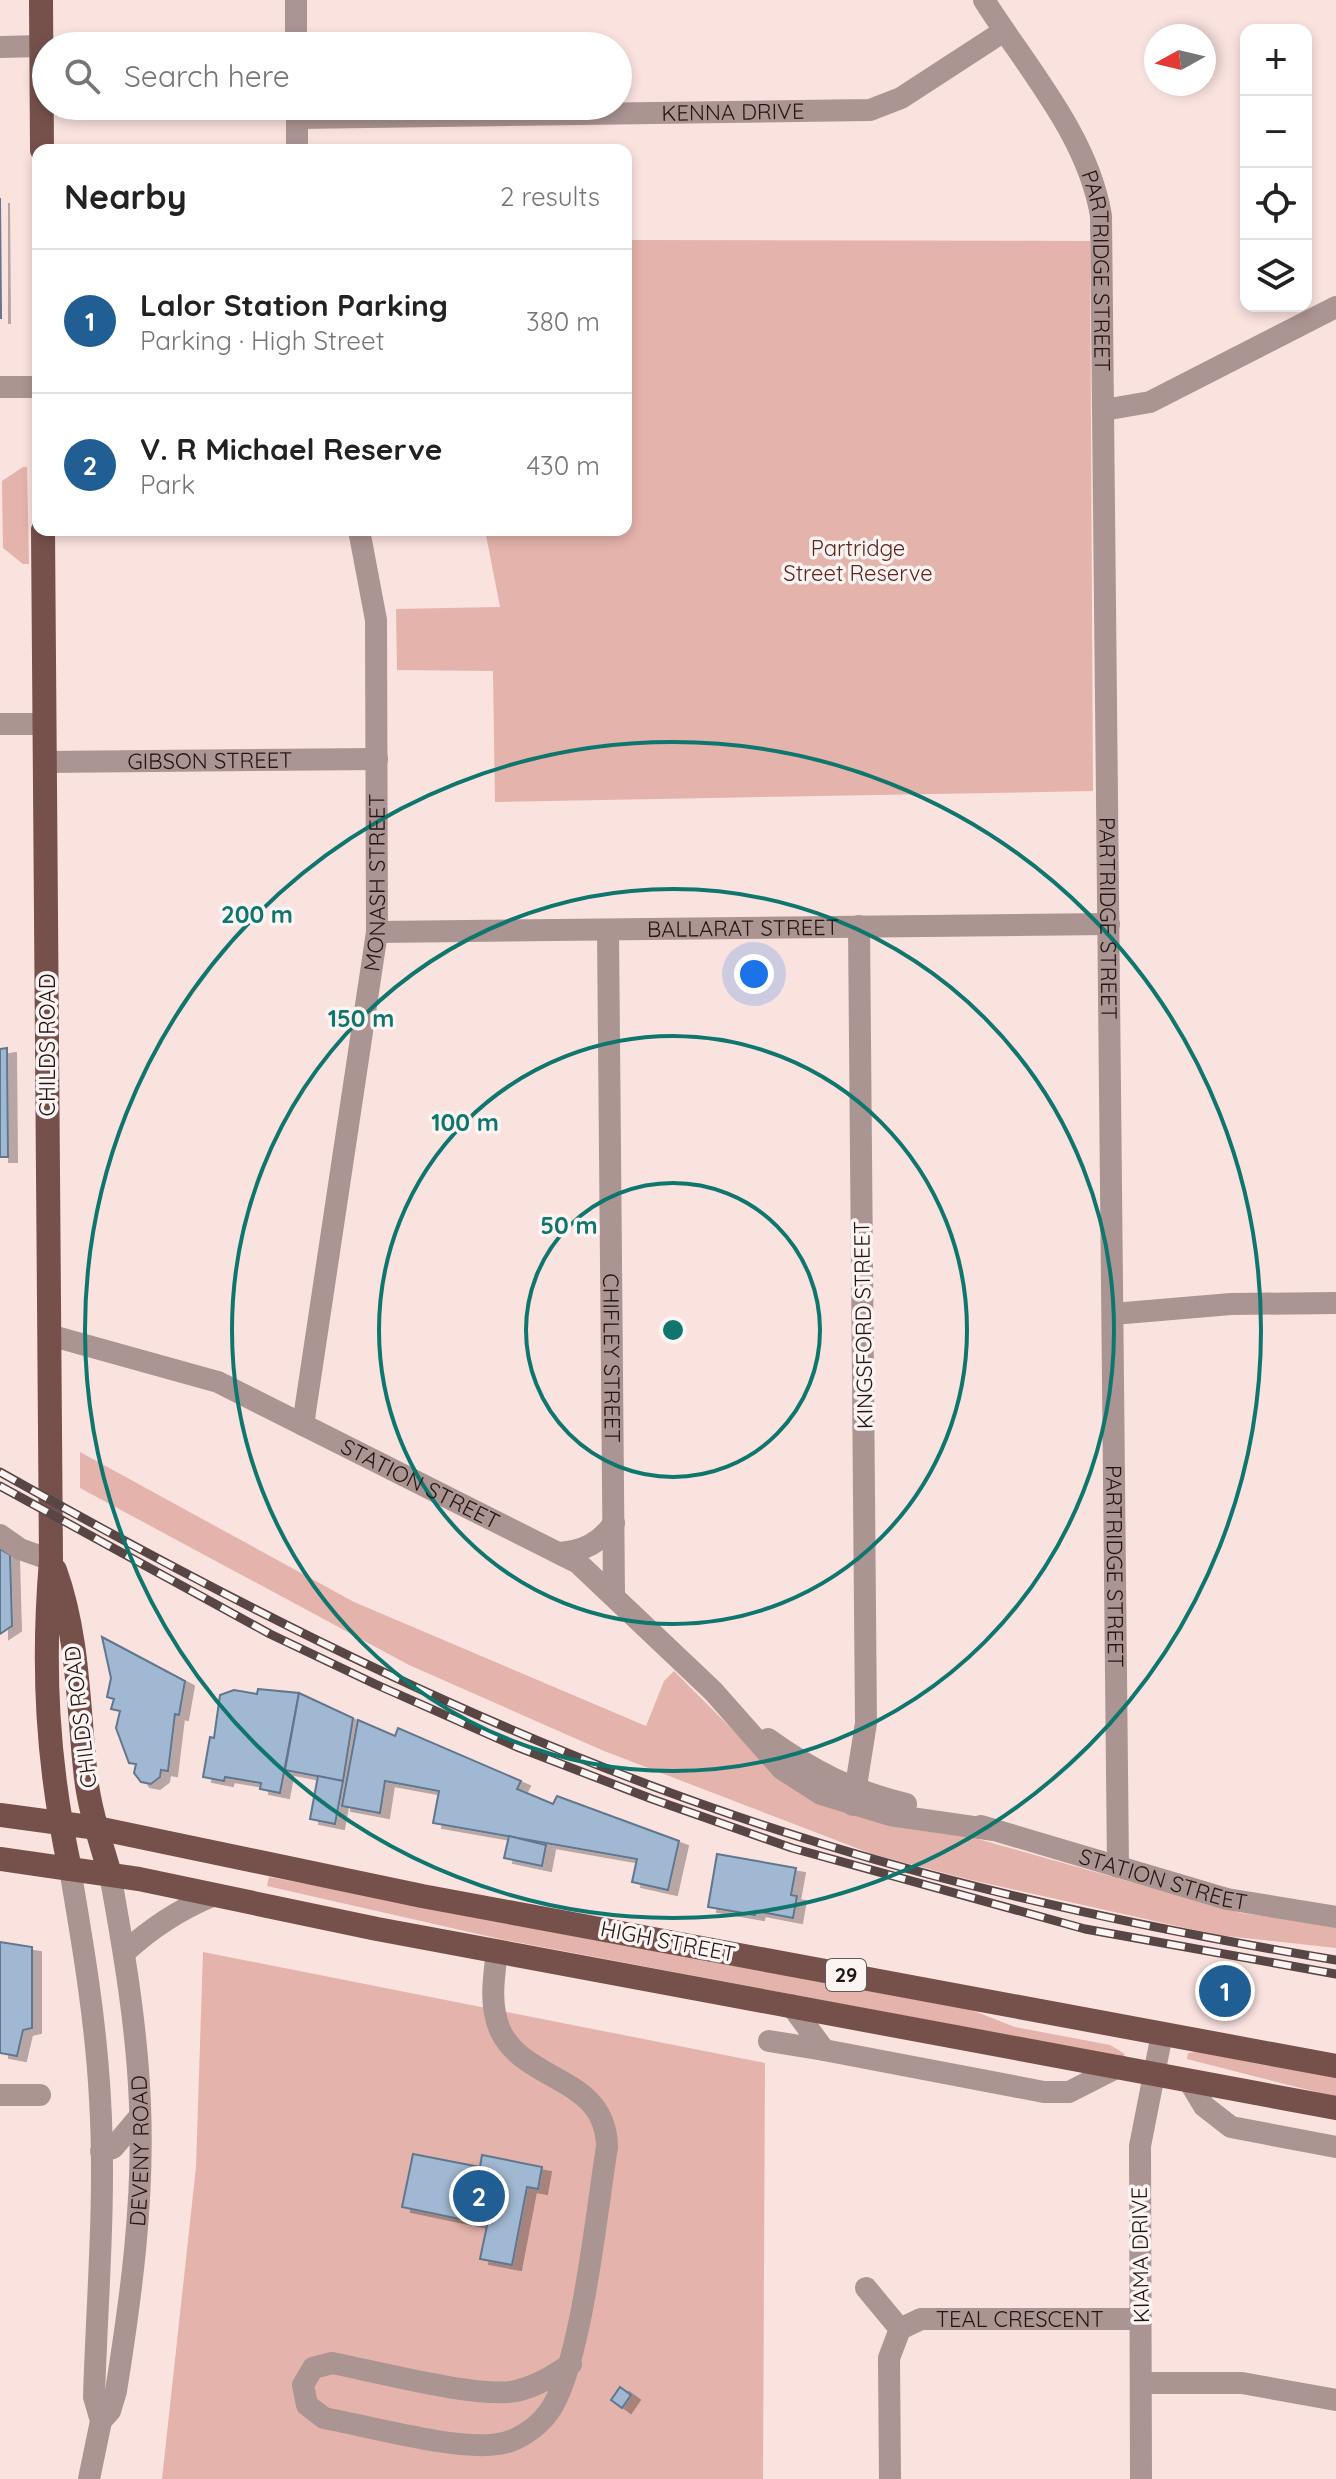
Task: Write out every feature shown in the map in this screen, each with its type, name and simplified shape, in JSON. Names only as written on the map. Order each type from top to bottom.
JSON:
[{"type":"main road","points":[[41,0],[41,32]]},
{"type":"main road","points":[[42,120],[42,144]]},
{"type":"main road","name":"CHILDS ROAD","points":[[43,536],[51,1560],[44,1644],[46,1708],[60,1821],[70,1869]]},
{"type":"main road","name":"CHILDS ROAD","points":[[51,1560],[64,1595],[88,1789],[110,1874]]},
{"type":"main road","name":"HIGH STREET","points":[[0,1815],[60,1821],[422,1896],[1336,2066]]},
{"type":"main road","name":"HIGH STREET","points":[[0,1859],[110,1874],[497,1951],[1336,2108]]},
{"type":"street","points":[[296,0],[296,32]]},
{"type":"street","name":"PARTRIDGE STREET","points":[[984,0],[1082,152],[1097,192],[1102,247],[1118,1867]]},
{"type":"street","name":"KENNA DRIVE","points":[[632,111],[870,110],[901,98],[1004,31]]},
{"type":"street","points":[[0,47],[32,46]]},
{"type":"street","points":[[297,120],[297,144]]},
{"type":"street","points":[[1104,410],[1150,402],[1331,313]]},
{"type":"street","points":[[0,387],[32,387]]},
{"type":"street","name":"MONASH STREET","points":[[303,1425],[377,932],[375,607],[360,536]]},
{"type":"street","points":[[0,724],[44,724]]},
{"type":"street","name":"GIBSON STREET","points":[[44,762],[377,759]]},
{"type":"street","name":"BALLARAT STREET","points":[[377,932],[1109,924]]},
{"type":"street","name":"KINGSFORD STREET","points":[[856,1795],[866,1723],[859,926]]},
{"type":"street","name":"CHIFLEY STREET","points":[[608,930],[614,1595]]},
{"type":"street","points":[[1113,1314],[1231,1304],[1336,1303]]},
{"type":"street","name":"STATION STREET","points":[[49,1335],[198,1374],[559,1553],[592,1573],[741,1720],[782,1769],[821,1794],[856,1795],[902,1817],[994,1830],[1227,1899],[1336,1917]]},
{"type":"street","points":[[559,1553],[587,1548],[606,1535],[614,1523]]},
{"type":"street","points":[[0,1535],[20,1549],[51,1560]]},
{"type":"street","name":"DEVENY ROAD","points":[[70,1869],[96,2058],[101,2151],[102,2240],[94,2397],[101,2421],[89,2479]]},
{"type":"street","name":"DEVENY ROAD","points":[[101,2421],[110,2411],[116,2391],[127,2325],[140,2194],[140,2116],[134,2020],[110,1874]]},
{"type":"street","points":[[124,1953],[148,1930],[183,1908],[212,1896]]},
{"type":"street","points":[[497,1951],[492,1999],[500,2030],[519,2054],[588,2098],[607,2130],[571,2364],[549,2412],[527,2433],[499,2444],[468,2445],[324,2418],[307,2405],[303,2385],[313,2368],[332,2363],[479,2390],[512,2392],[540,2384],[571,2364]]},
{"type":"street","points":[[791,2005],[824,2050]]},
{"type":"street","name":"KIAMA DRIVE","points":[[1141,2479],[1140,2146],[1162,2034]]},
{"type":"street","points":[[769,2041],[1057,2093],[1069,2092],[1120,2066]]},
{"type":"street","points":[[0,2080],[40,2089],[0,2095]]},
{"type":"street","points":[[1189,2081],[1204,2106],[1231,2127],[1336,2147]]},
{"type":"street","points":[[101,2151],[113,2148],[140,2116]]},
{"type":"street","points":[[866,2288],[900,2329],[889,2358],[890,2479]]},
{"type":"street","name":"TEAL CRESCENT","points":[[900,2329],[921,2319],[1141,2319]]},
{"type":"street","points":[[1141,2383],[1242,2383],[1336,2400]]},
{"type":"green space","name":"Partridge Street Reserve","points":[[632,240],[1090,241],[1093,791],[495,802],[493,671],[397,670],[396,609],[500,607],[486,536],[632,536]]},
{"type":"green space","points":[[27,467],[29,564],[23,564],[3,548],[2,481]]},
{"type":"green space","points":[[80,1452],[354,1602],[646,1726],[664,1681],[674,1671],[766,1763],[967,1836],[1241,1913],[1336,1925],[1336,1948],[1217,1935],[967,1879],[872,1854],[604,1751],[409,1665],[80,1488]]},
{"type":"green space","points":[[269,1877],[961,2006],[1015,2027],[1110,2045],[1125,2054],[1122,2057],[500,1939],[267,1886]]},
{"type":"green space","points":[[203,1952],[765,2063],[763,2479],[162,2479],[196,2167]]},
{"type":"green space","points":[[1188,2053],[1336,2076],[1336,2097],[1187,2059]]},
{"type":"building","points":[[0,198],[1,318],[0,318]]},
{"type":"building","points":[[7,1048],[8,1157],[0,1157],[0,1049]]},
{"type":"building","points":[[0,1549],[10,1555],[12,1626],[0,1634]]},
{"type":"building","points":[[102,1637],[185,1681],[179,1715],[175,1714],[168,1771],[161,1770],[160,1777],[151,1784],[141,1782],[134,1773],[136,1764],[129,1763],[116,1728],[120,1711],[111,1709],[114,1699],[107,1697],[111,1678]]},
{"type":"building","points":[[258,1689],[299,1693],[280,1793],[260,1789],[261,1783],[203,1777],[210,1737],[214,1738],[220,1695],[234,1690],[257,1694]]},
{"type":"building","points":[[299,1693],[353,1718],[343,1781],[285,1770]]},
{"type":"building","points":[[358,1720],[395,1736],[398,1728],[521,1781],[517,1789],[553,1804],[557,1796],[679,1841],[668,1890],[632,1882],[637,1859],[433,1823],[439,1791],[385,1781],[380,1813],[342,1806]]},
{"type":"building","points":[[318,1776],[343,1781],[335,1824],[310,1819]]},
{"type":"building","points":[[509,1836],[546,1845],[542,1866],[504,1858]]},
{"type":"building","points":[[717,1854],[796,1868],[791,1895],[797,1896],[793,1918],[708,1907]]},
{"type":"building","points":[[0,1942],[32,1947],[32,2028],[23,2030],[17,2056],[0,2053]]},
{"type":"building","points":[[413,2154],[480,2167],[482,2155],[542,2167],[538,2189],[527,2187],[512,2265],[480,2259],[489,2216],[480,2215],[479,2223],[402,2207]]},
{"type":"building","points":[[620,2387],[631,2395],[622,2408],[611,2400]]},
{"type":"railway","points":[[0,1472],[192,1577],[389,1675],[590,1762],[693,1801],[863,1856],[997,1892],[1200,1936],[1336,1960]]},
{"type":"railway","points":[[0,1486],[270,1634],[517,1747],[652,1799],[792,1848],[1085,1929],[1336,1974]]},
{"type":"place","name":"Lalor Station Parking","points":[[1225,1991]]},
{"type":"place","name":"V. R Michael Reserve","points":[[479,2196]]}]
